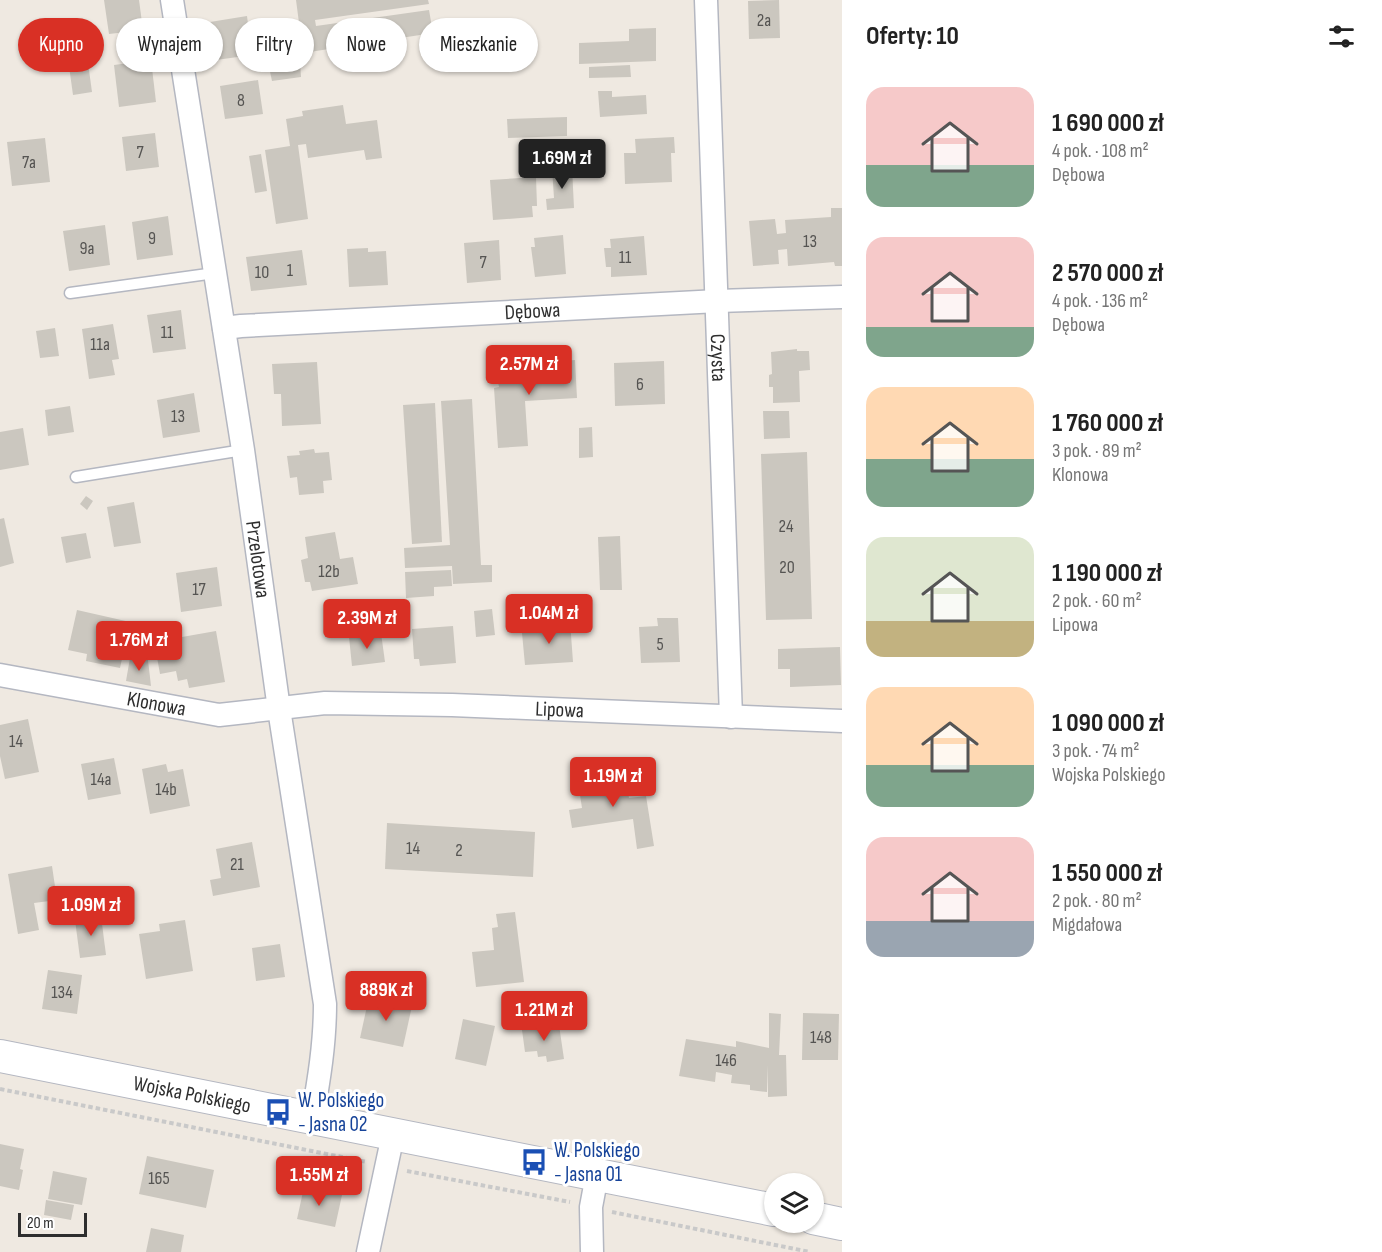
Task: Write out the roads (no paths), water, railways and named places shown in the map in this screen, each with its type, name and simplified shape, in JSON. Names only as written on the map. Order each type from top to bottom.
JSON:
[{"type":"main road","name":"Wojska Polskiego","points":[[0,1056],[764,1208]]},
{"type":"main road","points":[[824,1220],[842,1224]]},
{"type":"street","name":"Przelotowa","points":[[172,0],[243,450],[279,708],[325,1004],[324,1045],[312,1119]]},
{"type":"street","name":"Czysta","points":[[706,0],[732,717]]},
{"type":"street","name":"Dębowa","points":[[224,328],[842,297]]},
{"type":"street","name":"Klonowa","points":[[0,675],[202,713],[219,715],[279,708]]},
{"type":"street","name":"Lipowa","points":[[279,708],[318,704],[441,705],[842,721]]},
{"type":"street","points":[[368,1252],[393,1135]]},
{"type":"street","points":[[592,1252],[591,1208],[597,1175]]},
{"type":"lane","points":[[70,293],[215,273]]},
{"type":"lane","points":[[76,477],[243,450]]},
{"type":"place","name":"W. Polskiego - Jasna 02","points":[[278,1112]]},
{"type":"place","name":"W. Polskiego - Jasna 01","points":[[534,1162]]}]
